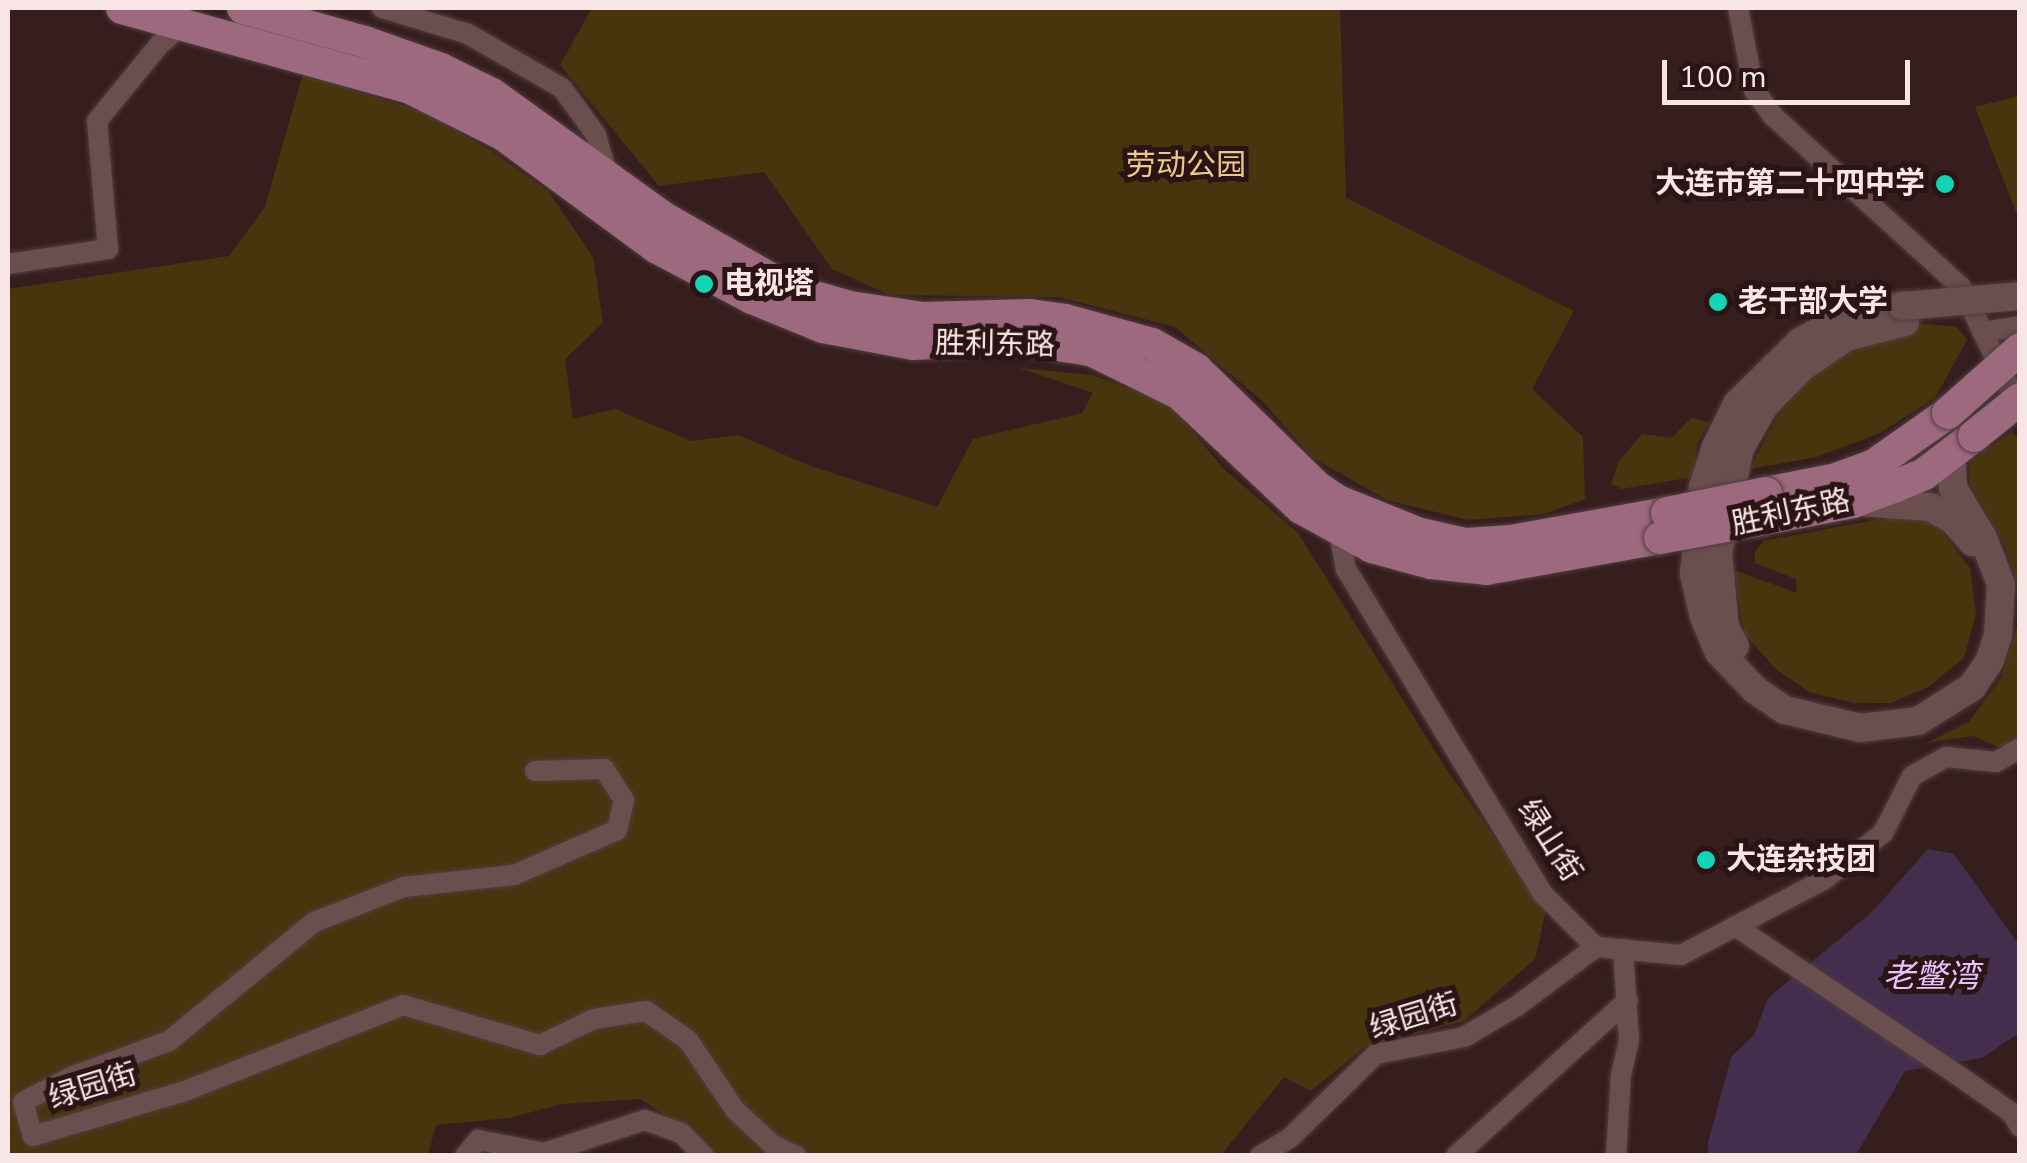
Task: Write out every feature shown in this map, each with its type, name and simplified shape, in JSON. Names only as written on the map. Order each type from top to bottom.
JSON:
[{"type":"main road","name":"胜利东路","points":[[122,8],[184,22],[410,88],[504,135],[656,247],[752,298],[823,327],[914,344],[1018,340],[1091,350],[1180,394],[1301,508],[1372,547],[1431,563],[1486,569],[1762,506],[1874,465],[1948,413],[2020,349]]},
{"type":"main road","points":[[243,8],[441,70],[529,116],[664,218],[790,290],[850,306],[922,318],[1030,315],[1065,320],[1152,344],[1196,369],[1317,487],[1338,501],[1420,534],[1466,544],[1663,526]]},
{"type":"main road","points":[[1962,446],[1953,488],[1983,538],[2001,584],[1998,635],[1972,687],[1918,721],[1860,728],[1785,710],[1755,690],[1718,652],[1704,617],[1694,574],[1703,488],[1736,404],[1800,342],[1838,321],[2020,296]]},
{"type":"main road","points":[[1853,502],[1930,507],[1952,519],[1970,536],[1989,584],[1986,634],[1972,664],[1942,693],[1899,710],[1847,712],[1802,702],[1767,682],[1737,650],[1725,628],[1718,553],[1740,448],[1764,406],[1800,368],[1846,338],[1904,314],[2020,311]]},
{"type":"main road","name":"胜利东路","points":[[1762,506],[1853,502],[1924,474],[2020,399]]},
{"type":"street","points":[[382,8],[468,34],[562,88],[596,135],[608,173]]},
{"type":"street","points":[[1738,8],[1754,90],[1772,115],[1961,287],[2020,409]]},
{"type":"street","points":[[8,264],[108,248],[96,121],[184,22]]},
{"type":"street","points":[[1982,332],[2020,326]]},
{"type":"street","name":"绿山街","points":[[1340,531],[1346,570],[1543,894],[1596,947]]},
{"type":"street","points":[[1596,947],[1681,954],[1826,879],[1883,834],[1912,776],[1946,758],[1996,762],[2020,748]]},
{"type":"street","name":"绿园街","points":[[535,771],[604,769],[624,800],[617,830],[514,875],[404,887],[314,922],[169,1041],[71,1077],[23,1102],[34,1136],[185,1091],[403,1005],[540,1045],[594,1020],[646,1011],[688,1040],[735,1110],[774,1146],[796,1156]]},
{"type":"street","points":[[1735,926],[1960,1076],[2012,1113],[2020,1127]]},
{"type":"street","name":"绿园街","points":[[1260,1156],[1290,1138],[1376,1054],[1464,1037],[1517,1006],[1596,947]]},
{"type":"street","points":[[1616,1156],[1621,1076],[1629,1040],[1624,950]]},
{"type":"street","points":[[1456,1156],[1628,1000]]},
{"type":"street","points":[[466,1156],[478,1140],[544,1153],[645,1120],[681,1134],[704,1156]]},
{"type":"green space","name":"劳动公园","points":[[592,8],[1340,8],[1346,198],[1574,311],[1532,389],[1583,437],[1585,499],[1545,514],[1468,520],[1387,500],[1313,458],[1261,400],[1175,327],[1059,297],[890,295],[832,269],[764,172],[659,186],[560,65]]},
{"type":"green space","points":[[303,74],[424,112],[490,150],[548,191],[593,257],[603,323],[565,359],[573,419],[615,409],[691,441],[738,435],[811,466],[937,507],[973,439],[1082,413],[1093,393],[1019,368],[1092,375],[1169,403],[1223,468],[1298,533],[1447,770],[1546,910],[1535,959],[1464,1021],[1366,1046],[1311,1091],[1284,1077],[1221,1155],[711,1155],[711,1147],[641,1099],[562,1104],[509,1118],[436,1125],[428,1155],[8,1156],[8,289],[229,256],[265,207]]},
{"type":"green space","points":[[2020,96],[2019,220],[1975,107]]},
{"type":"green space","points":[[1909,322],[1957,327],[1967,340],[1935,398],[1880,433],[1816,457],[1750,469],[1777,417],[1807,381],[1859,343]]},
{"type":"green space","points":[[1691,418],[1709,422],[1697,444],[1693,477],[1621,489],[1611,483],[1619,461],[1642,434],[1672,438]]},
{"type":"green space","points":[[2012,431],[2020,442],[2019,739],[2006,750],[1973,736],[1926,743],[1969,722],[2001,678],[2017,627],[2018,587],[2004,544],[1970,484],[1969,462]]},
{"type":"green space","points":[[1912,513],[1937,525],[1970,568],[1976,614],[1964,658],[1928,687],[1891,703],[1854,703],[1809,692],[1777,670],[1744,634],[1734,570],[1797,593],[1796,579],[1755,563],[1755,551],[1764,541]]},
{"type":"water","name":"老鳖湾","points":[[1928,849],[1954,854],[2019,945],[2019,1033],[1982,1058],[1905,1071],[1856,1155],[1708,1155],[1731,1057],[1754,1035],[1768,998],[1871,913]]},
{"type":"place","name":"大连市第二十四中学","points":[[1945,184]]},
{"type":"place","name":"电视塔","points":[[704,284]]},
{"type":"place","name":"老干部大学","points":[[1718,302]]},
{"type":"place","name":"大连杂技团","points":[[1706,860]]}]
